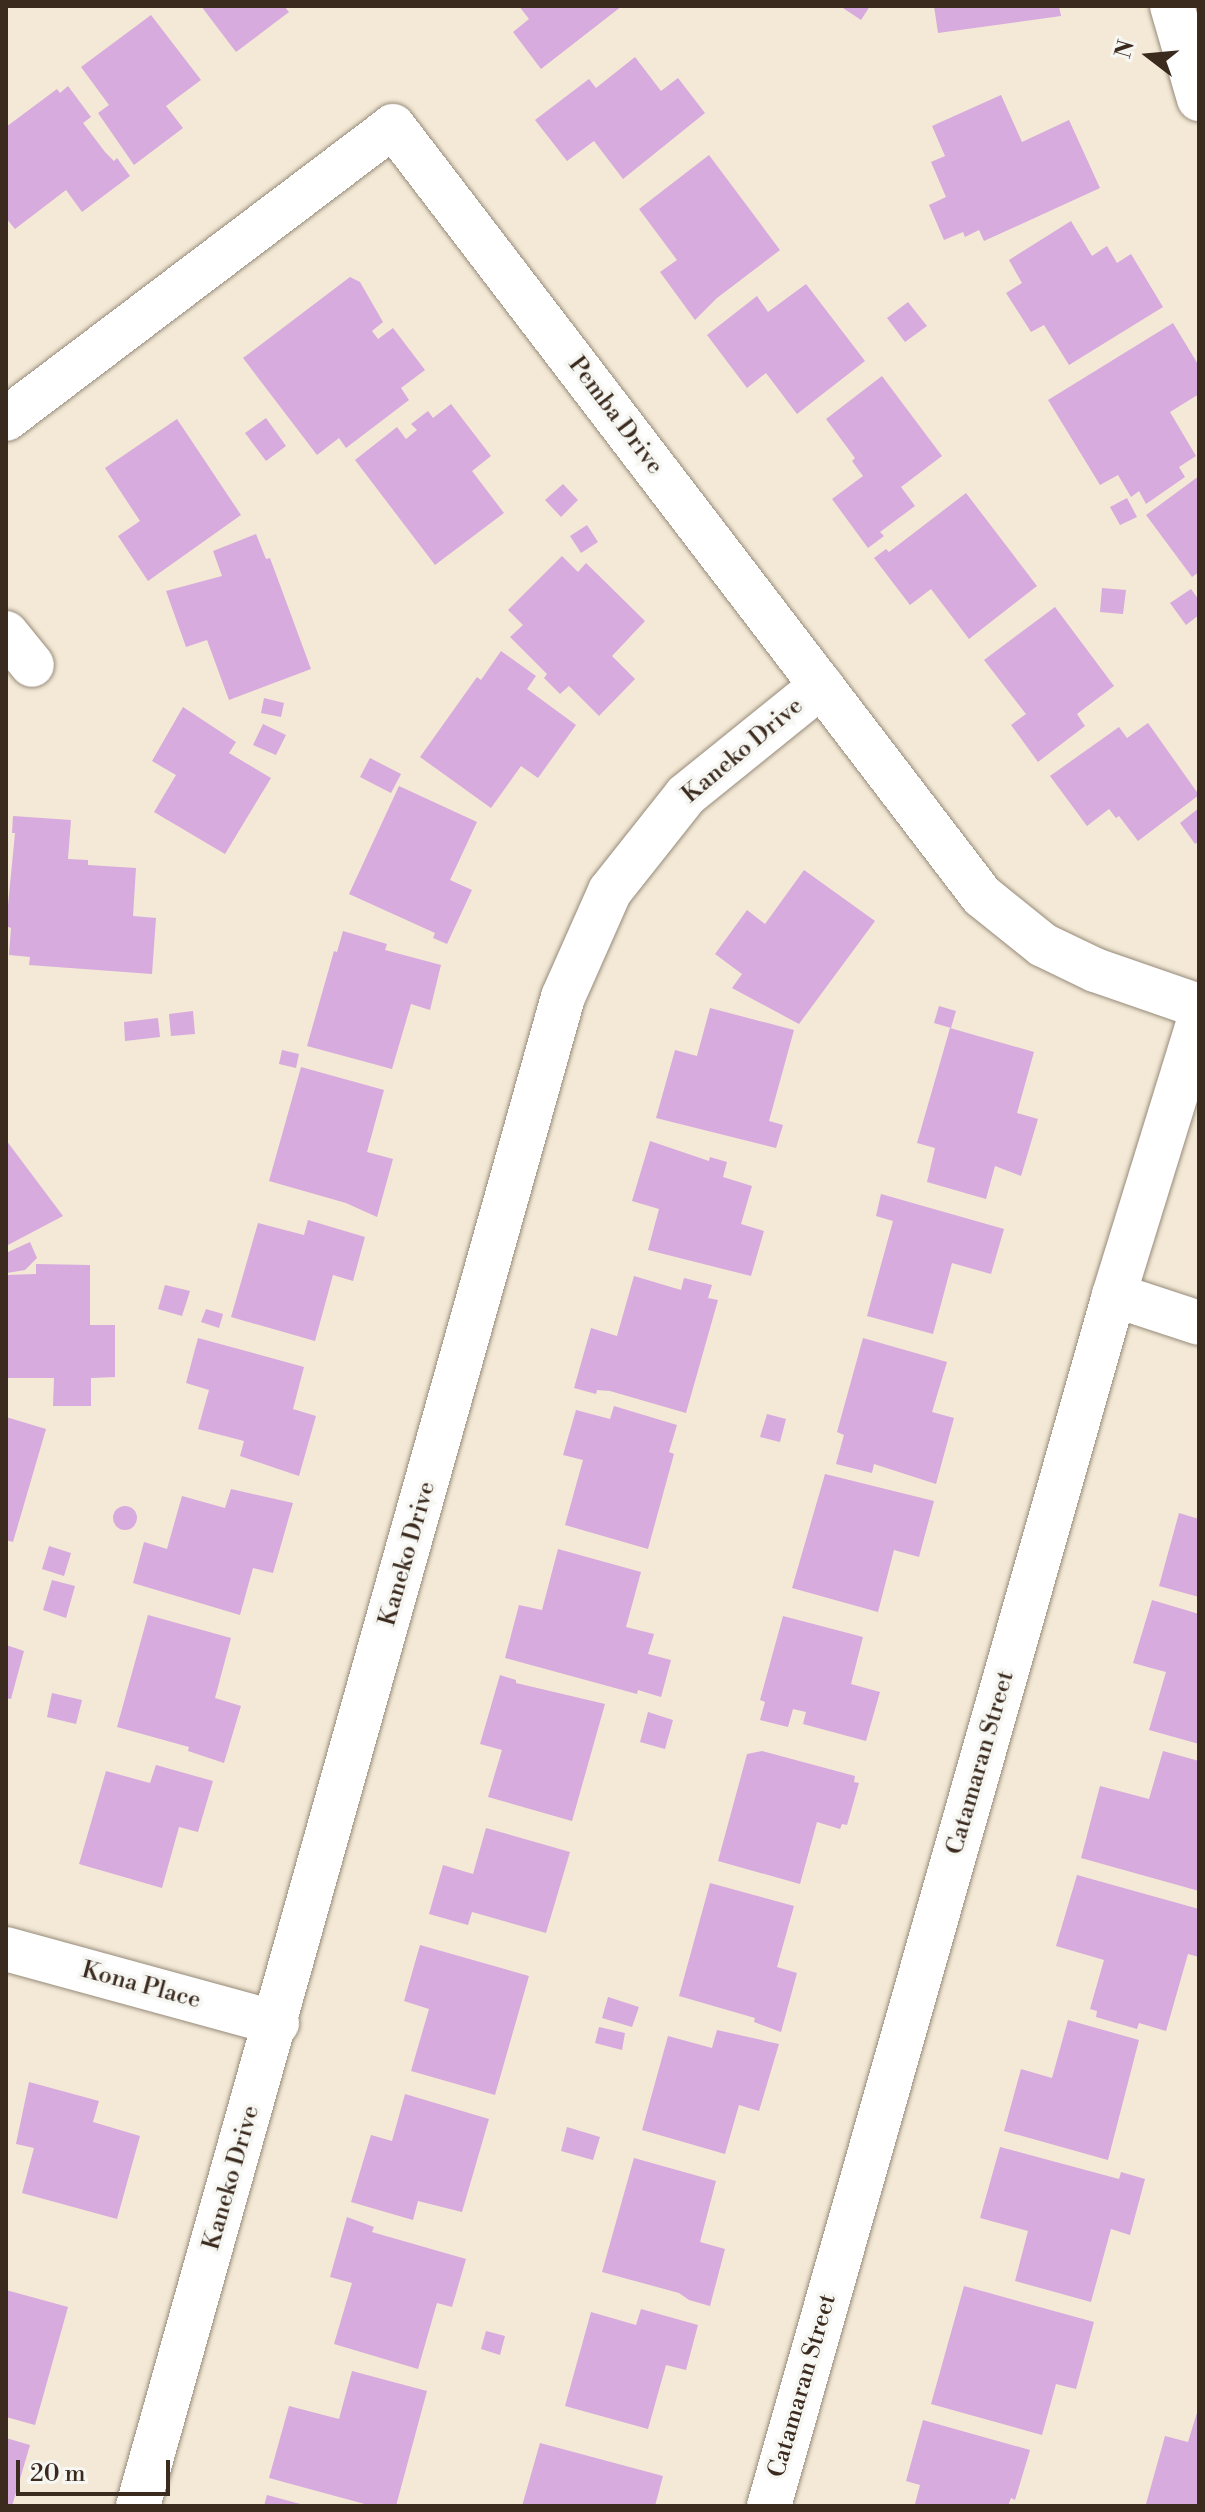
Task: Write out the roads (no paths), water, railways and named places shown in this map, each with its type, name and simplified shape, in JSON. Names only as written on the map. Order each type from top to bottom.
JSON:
[{"type":"street","points":[[1172,6],[1197,92]]},
{"type":"street","name":"Pemba Drive","points":[[6,419],[393,126],[982,896],[1043,945],[1095,970],[1199,1006]]},
{"type":"street","name":"Kaneko Drive","points":[[138,2506],[277,2023],[563,997],[610,891],[686,795],[821,686]]},
{"type":"street","name":"Catamaran Street","points":[[769,2506],[1114,1295],[1199,1021]]},
{"type":"street","points":[[1114,1295],[1199,1323]]},
{"type":"street","name":"Kona Place","points":[[6,1949],[277,2023]]}]
